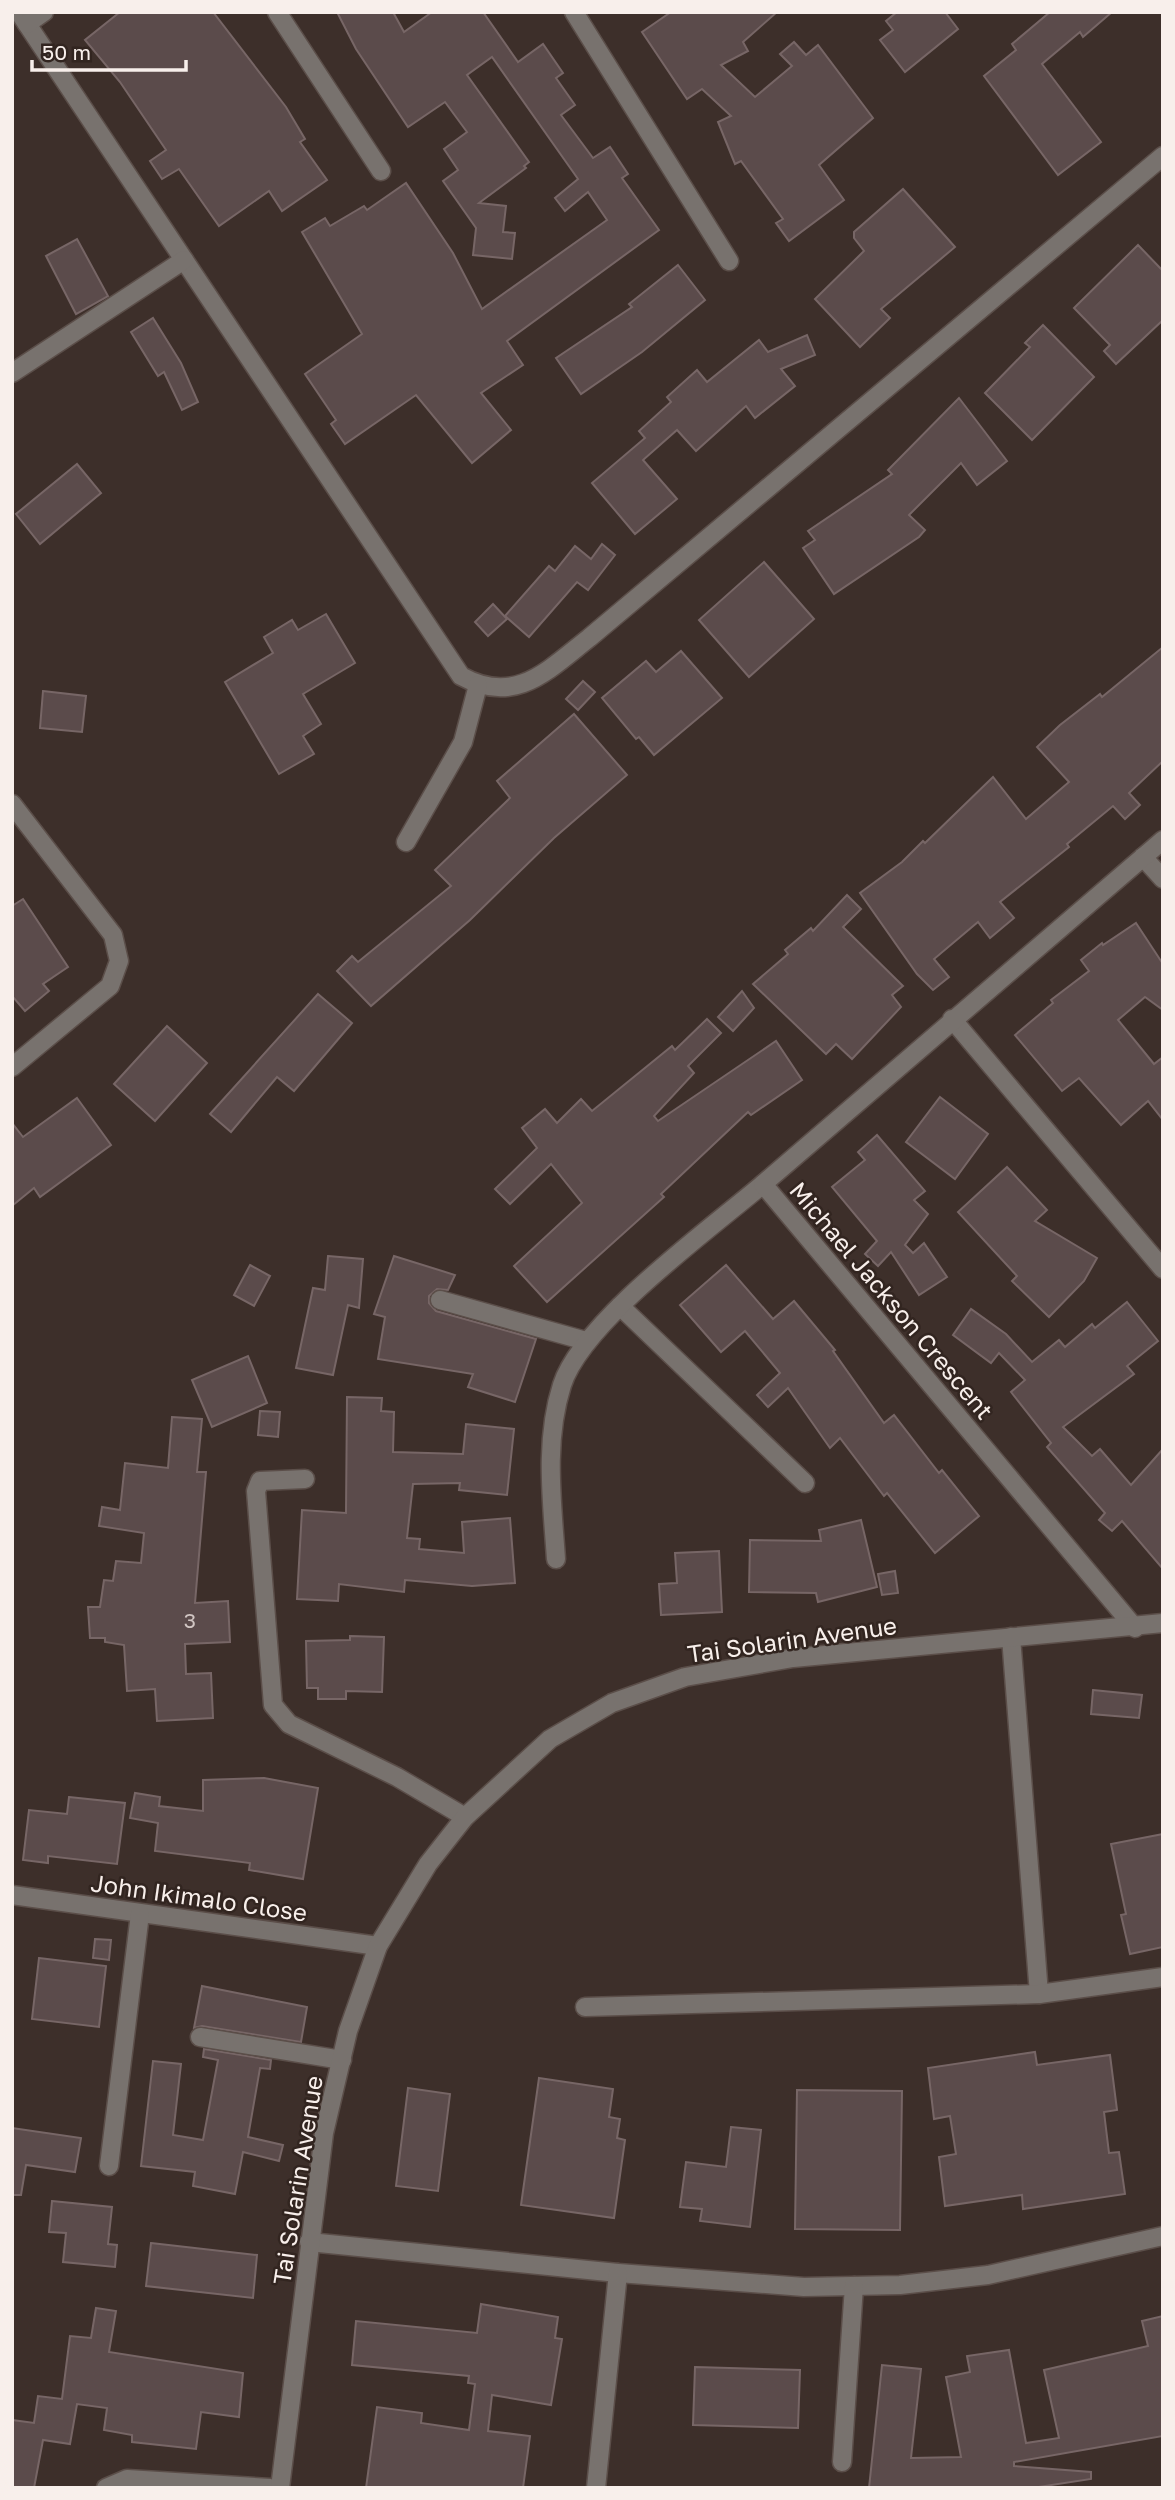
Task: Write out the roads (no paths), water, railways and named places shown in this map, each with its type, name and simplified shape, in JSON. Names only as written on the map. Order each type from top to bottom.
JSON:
[{"type":"street","points":[[44,12],[23,18],[461,676],[478,685],[503,690],[528,681],[557,663],[1163,156]]},
{"type":"street","points":[[277,12],[381,171]]},
{"type":"street","points":[[574,12],[729,261]]},
{"type":"street","points":[[12,373],[184,260]]},
{"type":"street","points":[[406,842],[463,742],[478,685]]},
{"type":"street","points":[[12,804],[113,935],[119,961],[110,986],[12,1067]]},
{"type":"street","name":"Michael Jackson Crescent","points":[[1135,1628],[763,1184],[1163,840]]},
{"type":"street","points":[[1143,857],[1163,880]]},
{"type":"street","points":[[952,1019],[1163,1269]]},
{"type":"street","points":[[556,1559],[550,1453],[562,1384],[586,1340],[620,1306],[763,1184]]},
{"type":"street","points":[[440,1300],[586,1340]]},
{"type":"street","points":[[620,1306],[805,1483]]},
{"type":"street","points":[[305,1479],[260,1481],[256,1491],[273,1705],[289,1724],[397,1777],[465,1817]]},
{"type":"street","name":"Tai Solarin Avenue","points":[[280,2488],[324,2133],[342,2060],[379,1946],[428,1864],[465,1817],[550,1739],[612,1703],[685,1676],[793,1658],[1135,1628],[1163,1623]]},
{"type":"street","points":[[1011,1637],[1039,1994]]},
{"type":"street","name":"John Ikimalo Close","points":[[12,1895],[379,1946]]},
{"type":"street","points":[[109,2166],[140,1914]]},
{"type":"street","points":[[585,2007],[1039,1994],[1163,1977]]},
{"type":"street","points":[[200,2037],[342,2060]]},
{"type":"street","points":[[309,2242],[618,2273],[804,2287],[900,2285],[988,2275],[1163,2236]]},
{"type":"street","points":[[596,2488],[618,2273]]},
{"type":"street","points":[[842,2462],[854,2286]]},
{"type":"street","points":[[106,2488],[127,2479],[270,2488]]}]
